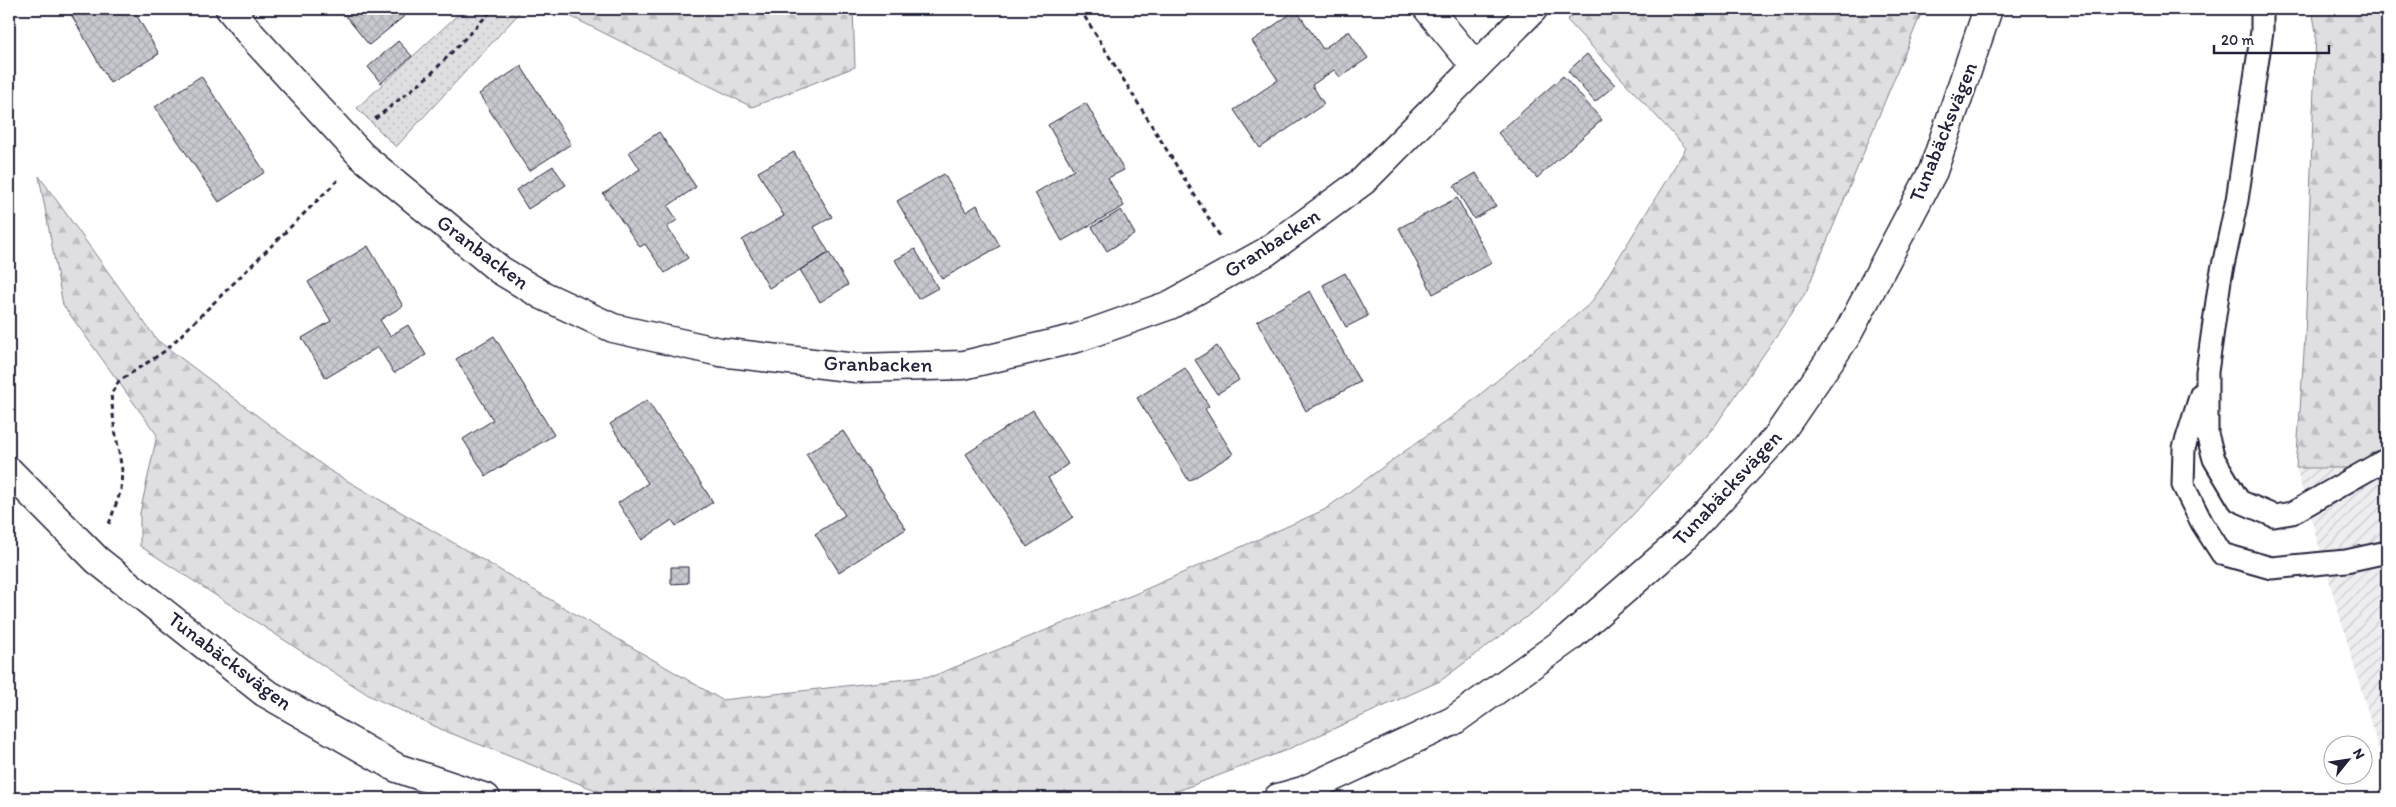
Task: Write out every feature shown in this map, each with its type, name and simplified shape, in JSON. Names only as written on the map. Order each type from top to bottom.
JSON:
[{"type":"street","name":"Granbacken","points":[[230,9],[353,148],[500,270],[542,295],[613,328],[720,352],[856,368],[964,365],[1077,338],[1170,305],[1266,252],[1364,181],[1533,9]]},
{"type":"street","points":[[1428,9],[1475,66]]},
{"type":"street","name":"Tunabäcksvägen","points":[[1278,798],[1303,791],[1453,721],[1569,638],[1683,539],[1777,437],[1847,335],[1932,171],[1988,9]]},
{"type":"street","name":"Tunabäcksvägen","points":[[9,471],[97,560],[264,692],[397,768],[486,798]]},
{"type":"lane","points":[[2262,9],[2262,31],[2236,200],[2220,280],[2207,372],[2207,434],[2214,459],[2239,501],[2274,516],[2292,513],[2387,459]]},
{"type":"lane","points":[[2207,372],[2184,448],[2183,485],[2202,523],[2222,554],[2271,568],[2346,561],[2387,552]]},
{"type":"path","points":[[97,560],[121,490],[122,470],[111,394],[119,381],[165,351],[391,108],[431,74],[493,9]]},
{"type":"path","points":[[1080,9],[1239,267]]},
{"type":"shaded area","points":[[2296,468],[2387,468],[2387,777]]},
{"type":"green space","points":[[464,9],[523,9],[396,147],[357,108]]},
{"type":"green space","points":[[556,9],[853,9],[855,67],[752,107]]},
{"type":"green space","points":[[1579,9],[1923,9],[1806,292],[1715,426],[1627,521],[1541,606],[1440,681],[1284,751],[1161,797],[616,798],[445,731],[370,696],[140,546],[140,513],[157,435],[63,305],[39,176],[157,340],[329,470],[722,700],[933,676],[1135,594],[1324,510],[1460,411],[1591,303],[1686,148],[1567,20]]},
{"type":"green space","points":[[2312,9],[2387,9],[2387,468],[2296,468],[2305,337],[2316,32]]},
{"type":"building","points":[[68,9],[133,9],[159,54],[110,83]]},
{"type":"building","points":[[340,9],[413,9],[369,45]]},
{"type":"building","points":[[1296,10],[1323,49],[1349,31],[1368,58],[1340,77],[1334,70],[1312,85],[1324,104],[1260,148],[1234,110],[1278,80],[1252,41]]},
{"type":"building","points":[[398,41],[412,56],[381,83],[368,67]]},
{"type":"building","points":[[1587,54],[1615,85],[1595,102],[1568,71]]},
{"type":"building","points":[[521,66],[571,144],[529,171],[479,94]]},
{"type":"building","points":[[201,76],[265,172],[219,202],[155,107]]},
{"type":"building","points":[[1563,76],[1602,120],[1537,178],[1498,133]]},
{"type":"building","points":[[1086,103],[1124,170],[1108,178],[1124,206],[1062,241],[1035,193],[1074,170],[1048,125]]},
{"type":"building","points":[[659,132],[696,187],[668,206],[677,220],[667,227],[688,258],[665,273],[645,244],[640,247],[603,194],[640,169],[629,152]]},
{"type":"building","points":[[794,152],[832,217],[814,227],[829,253],[769,288],[742,240],[784,216],[758,172]]},
{"type":"building","points":[[553,166],[566,185],[528,209],[516,190]]},
{"type":"building","points":[[1476,173],[1496,206],[1474,219],[1454,186]]},
{"type":"building","points":[[944,174],[966,212],[977,205],[1000,246],[942,279],[897,201]]},
{"type":"building","points":[[1457,198],[1492,263],[1433,294],[1399,228]]},
{"type":"building","points":[[1121,210],[1135,234],[1107,251],[1092,227]]},
{"type":"building","points":[[368,246],[403,306],[380,320],[390,336],[408,325],[426,355],[394,373],[378,347],[326,378],[302,338],[331,321],[308,282]]},
{"type":"building","points":[[915,249],[938,288],[918,299],[895,260]]},
{"type":"building","points":[[829,253],[848,285],[820,302],[800,270]]},
{"type":"building","points":[[1345,273],[1368,316],[1346,327],[1323,285]]},
{"type":"building","points":[[1310,291],[1360,382],[1306,411],[1257,321]]},
{"type":"building","points":[[494,336],[554,435],[486,476],[463,439],[493,420],[456,359]]},
{"type":"building","points":[[1217,346],[1239,380],[1217,394],[1195,360]]},
{"type":"building","points":[[1185,368],[1209,406],[1205,409],[1233,454],[1189,481],[1137,398]]},
{"type":"building","points":[[647,400],[713,502],[676,526],[672,520],[642,540],[618,503],[648,483],[610,424]]},
{"type":"building","points":[[1033,410],[1068,464],[1048,478],[1073,517],[1027,547],[966,454]]},
{"type":"building","points":[[843,431],[906,529],[839,572],[815,534],[845,515],[806,454]]},
{"type":"building","points":[[671,567],[688,567],[688,583],[671,584]]}]
